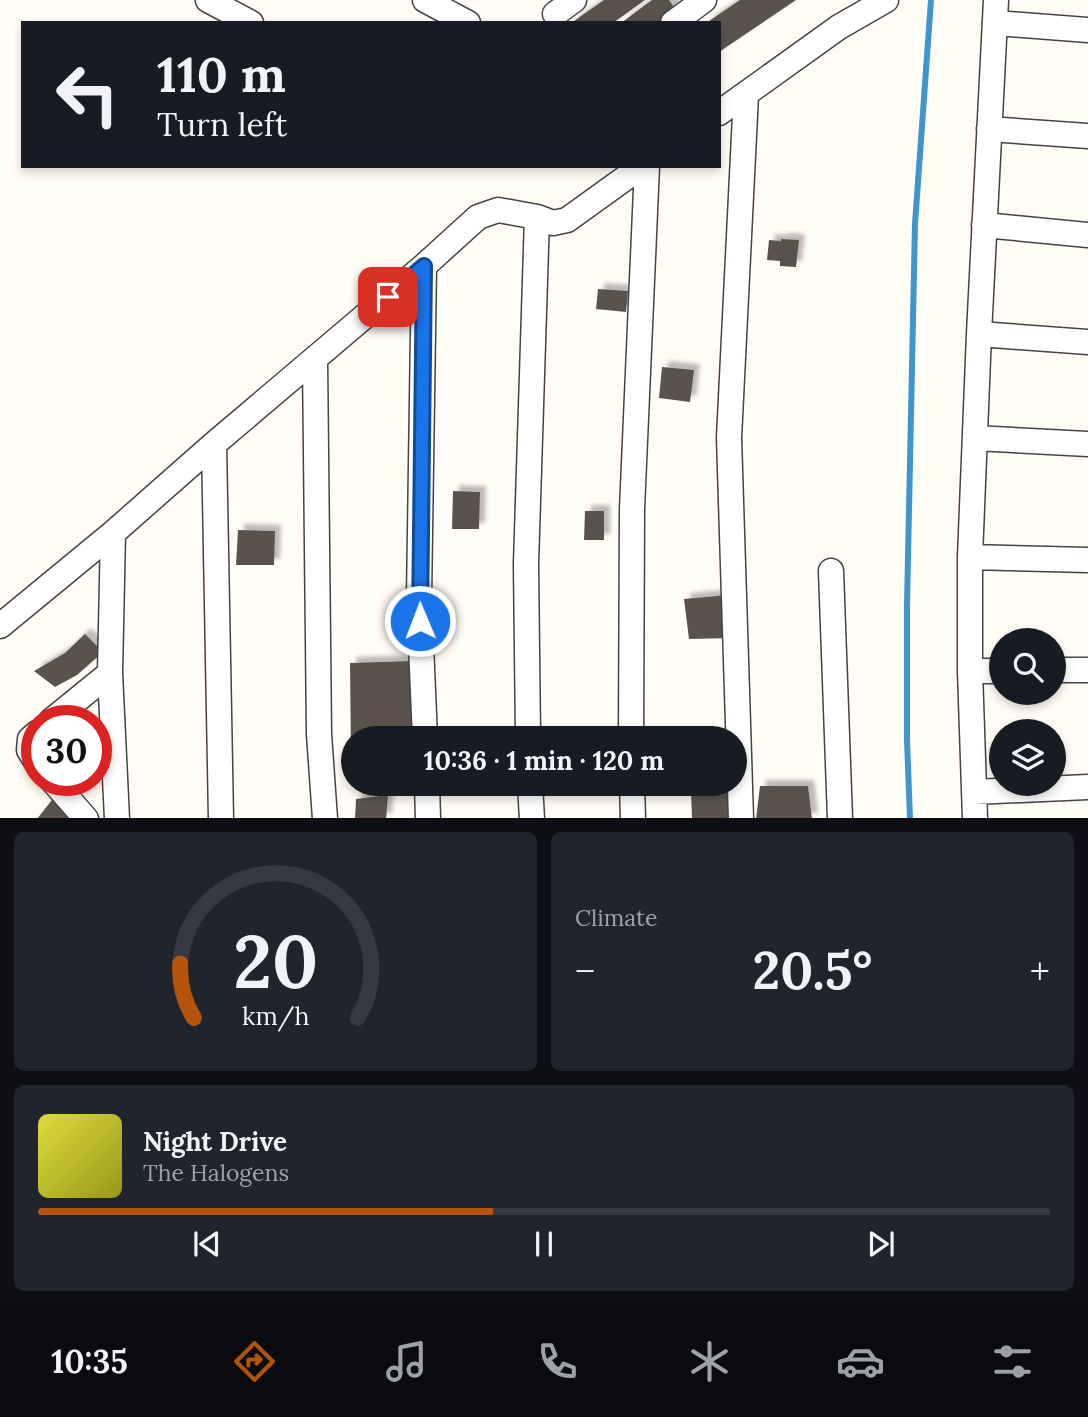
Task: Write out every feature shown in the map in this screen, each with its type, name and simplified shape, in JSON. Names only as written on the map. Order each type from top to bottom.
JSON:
[{"type":"street","points":[[208,0],[247,21]]},
{"type":"street","points":[[425,0],[464,21]]},
{"type":"street","points":[[454,0],[467,21]]},
{"type":"street","points":[[676,21],[704,0]]},
{"type":"street","points":[[721,112],[839,27],[886,0]]},
{"type":"street","points":[[975,818],[970,671],[970,557],[996,11],[1088,30]]},
{"type":"street","points":[[741,818],[729,438],[746,94]]},
{"type":"street","points":[[989,129],[1088,136]]},
{"type":"street","points":[[0,626],[113,533],[478,217],[498,210],[537,217],[553,223],[567,220],[642,168]]},
{"type":"street","points":[[631,726],[632,509],[645,168]]},
{"type":"street","points":[[528,726],[526,564],[537,217]]},
{"type":"street","points":[[984,225],[1088,235]]},
{"type":"street","points":[[424,266],[419,598],[424,726]]},
{"type":"street","points":[[979,334],[1088,342]]},
{"type":"street","points":[[316,359],[320,734],[325,818]]},
{"type":"street","points":[[975,438],[1088,444]]},
{"type":"street","points":[[214,444],[221,818]]},
{"type":"street","points":[[113,533],[110,673],[117,818]]},
{"type":"street","points":[[970,557],[1088,560]]},
{"type":"street","points":[[831,571],[840,818]]},
{"type":"street","points":[[1066,670],[1088,670]]},
{"type":"street","points":[[970,671],[989,671]]},
{"type":"street","points":[[71,705],[110,673]]},
{"type":"street","points":[[974,792],[1088,787]]},
{"type":"street","points":[[66,796],[86,818]]},
{"type":"street","points":[[427,796],[428,818]]},
{"type":"street","points":[[531,796],[532,818]]},
{"type":"street","points":[[633,796],[634,818]]},
{"type":"building","points":[[604,0],[645,0],[616,21],[574,21]]},
{"type":"building","points":[[652,0],[669,0],[676,10],[662,21],[624,21]]},
{"type":"building","points":[[740,0],[796,0],[721,51],[721,21],[709,21]]},
{"type":"building","points":[[769,240],[799,240],[796,267],[780,266],[780,261],[767,260]]},
{"type":"building","points":[[598,289],[628,291],[626,312],[596,309]]},
{"type":"building","points":[[662,367],[694,370],[690,402],[659,398]]},
{"type":"building","points":[[453,491],[480,492],[479,529],[452,529]]},
{"type":"building","points":[[585,511],[604,511],[604,540],[584,540]]},
{"type":"building","points":[[238,530],[275,531],[274,565],[236,565]]},
{"type":"building","points":[[728,595],[731,638],[689,639],[684,599]]},
{"type":"building","points":[[85,634],[103,652],[77,675],[55,687],[34,671],[65,653]]},
{"type":"building","points":[[412,661],[415,726],[351,726],[350,663]]},
{"type":"building","points":[[760,786],[808,786],[812,818],[756,818]]},
{"type":"building","points":[[388,796],[386,818],[355,818],[356,799]]},
{"type":"building","points":[[691,796],[735,796],[735,818],[692,818]]},
{"type":"building","points":[[52,800],[70,818],[38,818]]},
{"type":"waterway","points":[[910,818],[907,605],[915,224],[931,0]]},
{"type":"route","points":[[388,297],[424,266],[420,621]]}]
